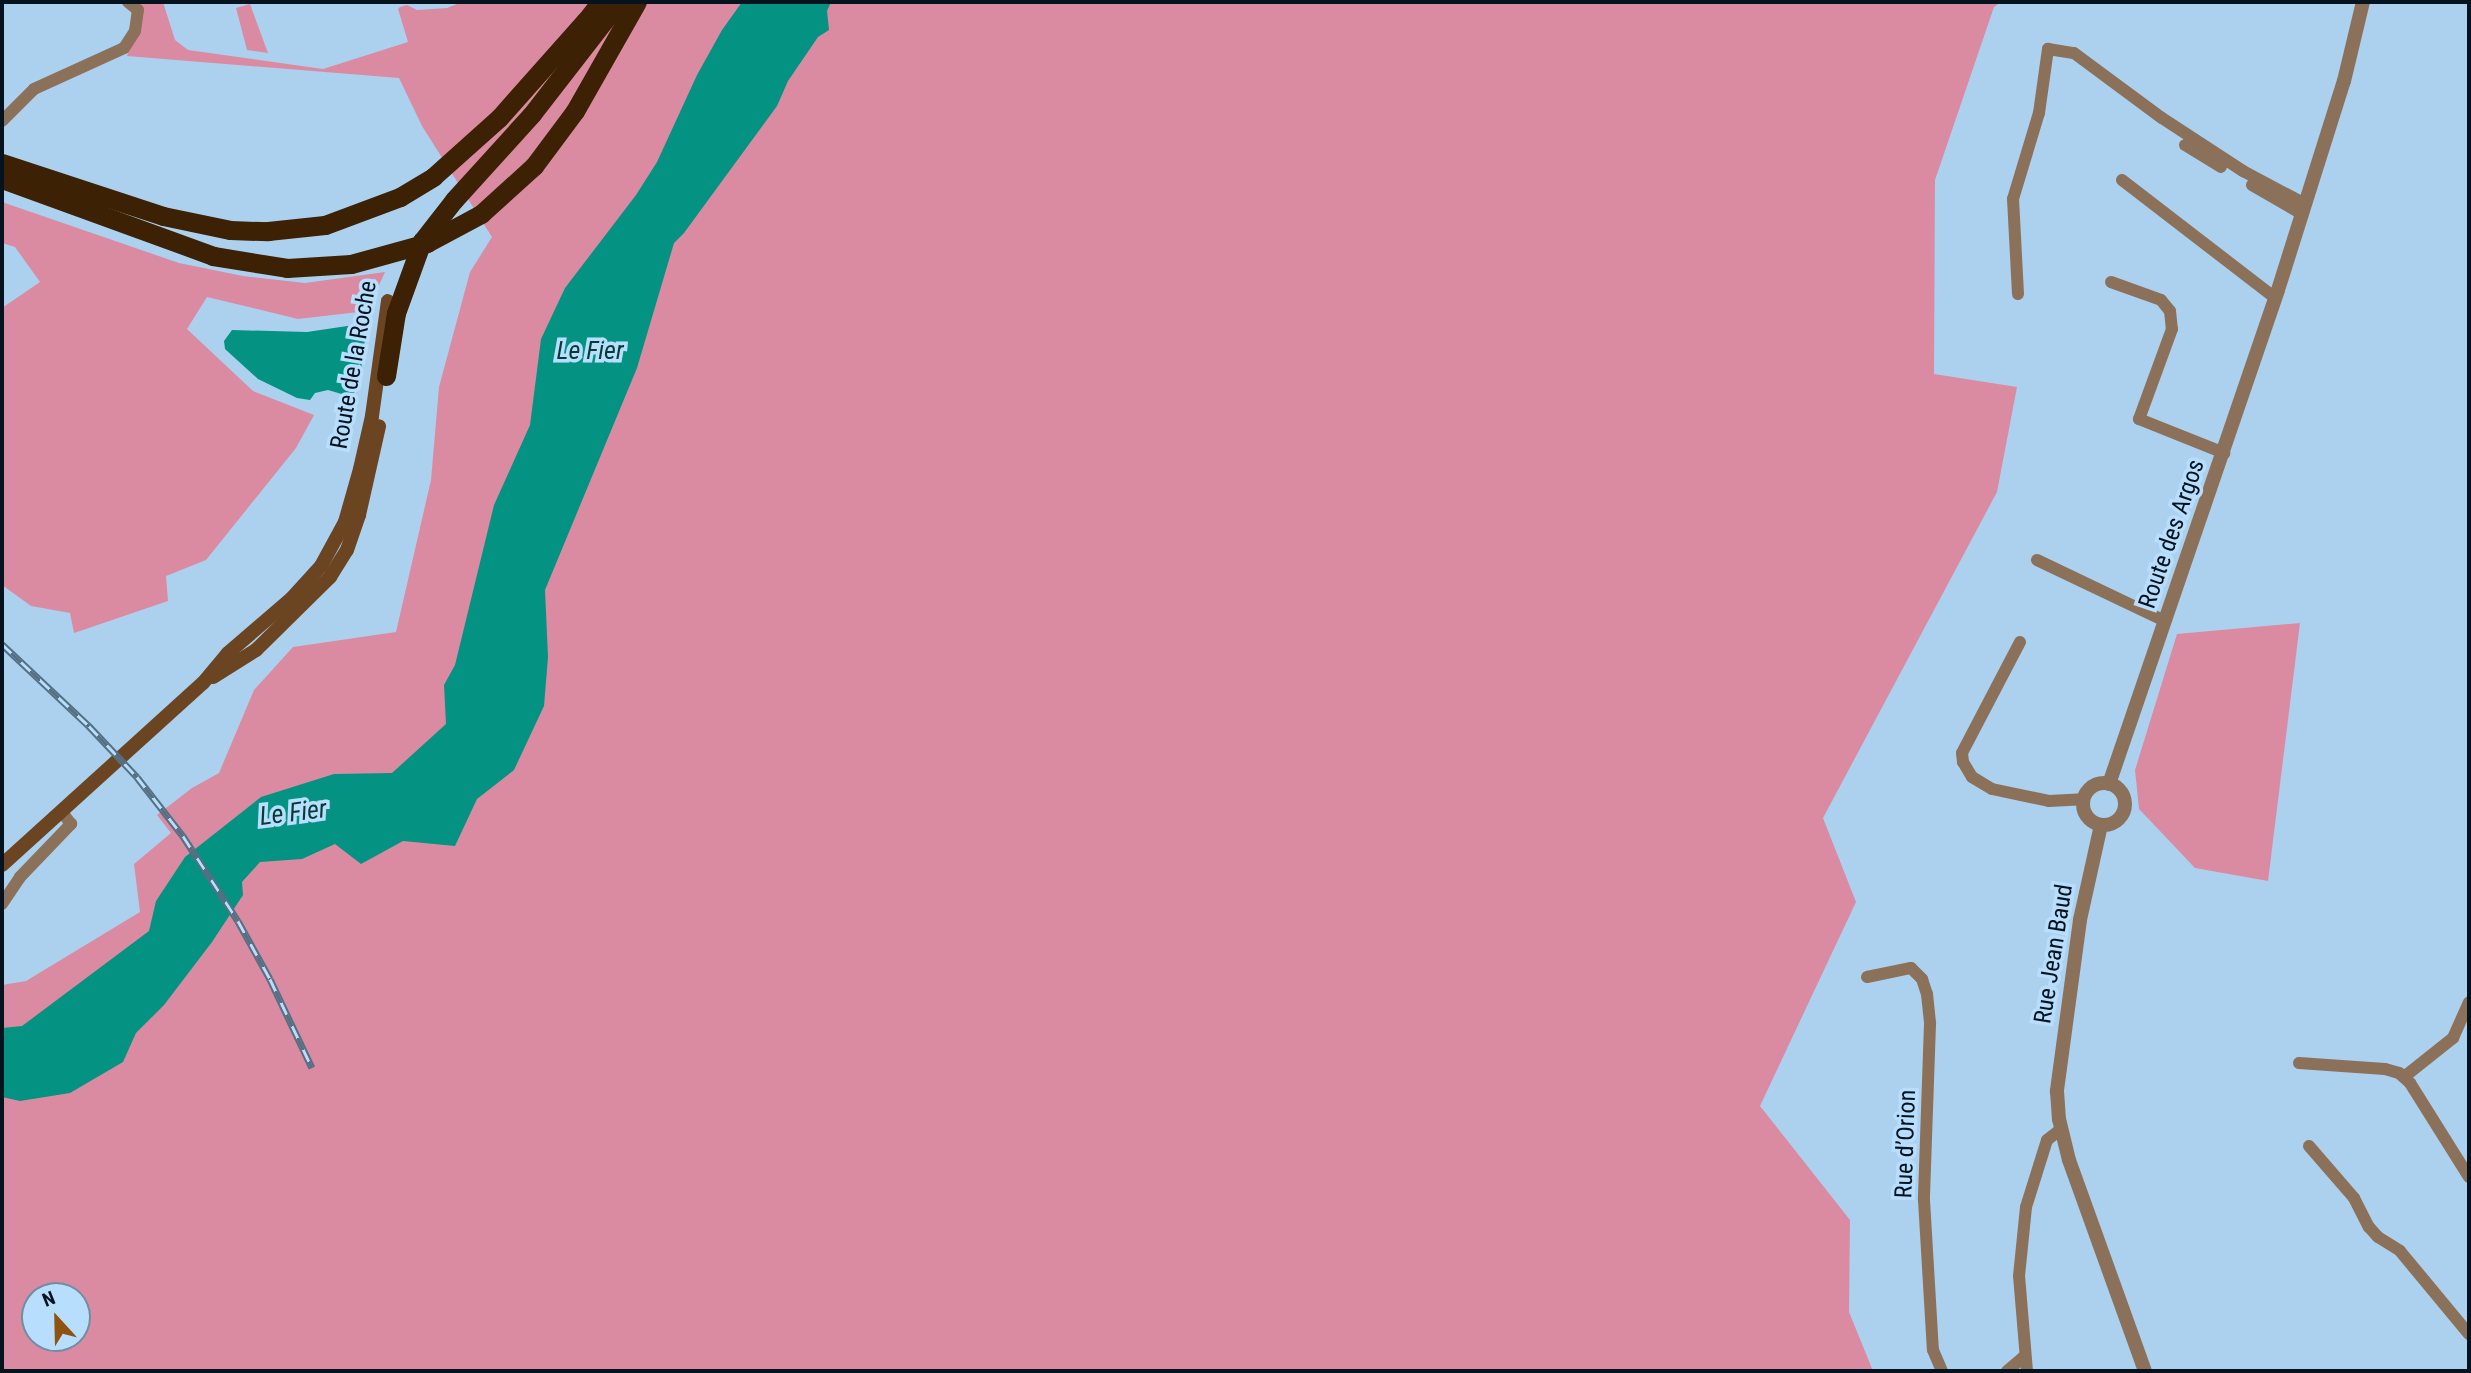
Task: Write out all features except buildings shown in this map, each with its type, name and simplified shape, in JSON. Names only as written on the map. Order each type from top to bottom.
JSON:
[{"type":"highway","points":[[2,163],[163,216],[230,230],[268,232],[325,225],[400,197],[433,177],[499,118],[600,2]]},
{"type":"highway","name":"Route de la Roche","points":[[386,376],[398,306],[422,241],[454,200],[531,114],[619,2]]},
{"type":"highway","points":[[2,179],[213,256],[287,268],[351,264],[421,246],[481,214],[534,166],[575,111],[637,2]]},
{"type":"highway","name":"Route de la Roche","points":[[388,301],[407,247],[431,210],[513,120],[586,20]]},
{"type":"main road","name":"Route de la Roche","points":[[2,865],[202,683],[228,653],[292,598],[321,566],[345,522],[372,416],[388,301]]},
{"type":"main road","name":"Route de la Roche","points":[[202,683],[233,665],[265,641],[330,577],[347,550],[371,470],[386,376]]},
{"type":"street","points":[[4,118],[34,89],[124,48],[135,31],[138,10],[128,2]]},
{"type":"street","name":"Route des Argos","points":[[2109,784],[2224,453],[2304,209],[2344,81],[2363,2]]},
{"type":"street","points":[[2018,294],[2013,199],[2039,113],[2048,49],[2074,53],[2162,118],[2304,209]]},
{"type":"street","points":[[2185,145],[2304,209]]},
{"type":"street","points":[[2122,180],[2275,298]]},
{"type":"street","points":[[2111,282],[2161,300],[2170,312],[2172,329],[2138,419],[2224,453]]},
{"type":"street","points":[[2037,560],[2165,621]]},
{"type":"street","points":[[2020,642],[1962,753],[1966,771],[1992,789],[2049,801],[2083,799]]},
{"type":"street","points":[[2109,784],[2124,796],[2124,810],[2116,822],[2101,825],[2091,821],[2084,811],[2083,799],[2091,787],[2109,784]]},
{"type":"street","points":[[2,904],[31,864],[71,824],[62,812]]},
{"type":"street","name":"Rue Jean Baud","points":[[2101,825],[2080,920],[2057,1091],[2061,1129],[2145,1371]]},
{"type":"street","name":"Rue d’Orion","points":[[1867,977],[1911,968],[1922,979],[1927,994],[1930,1024],[1924,1200],[1933,1350],[1942,1371]]},
{"type":"street","points":[[2404,1077],[2452,1038],[2469,1002]]},
{"type":"street","points":[[2299,1062],[2385,1069],[2404,1077],[2469,1178]]},
{"type":"street","points":[[2027,1371],[2019,1276],[2026,1207],[2047,1140],[2061,1129]]},
{"type":"street","points":[[2309,1146],[2354,1198],[2369,1227],[2378,1237],[2400,1251],[2469,1334]]},
{"type":"street","points":[[2007,1371],[2025,1356]]},
{"type":"shaded area","points":[[133,2],[163,2],[175,40],[188,50],[323,69],[408,42],[398,9],[400,7],[407,5],[417,10],[447,8],[462,2],[2001,2],[1994,7],[1935,180],[1934,374],[2017,387],[1997,492],[1823,818],[1856,902],[1760,1106],[1850,1220],[1849,1312],[1873,1371],[2,1371],[2,985],[26,981],[140,912],[134,864],[171,833],[157,815],[192,788],[219,773],[254,690],[293,647],[396,632],[431,480],[439,387],[470,272],[492,237],[422,126],[399,78],[127,56],[141,11]]},
{"type":"shaded area","points":[[250,4],[268,53],[247,50],[236,8]]},
{"type":"shaded area","points":[[2,202],[179,263],[243,276],[305,283],[385,272],[367,311],[298,319],[207,297],[187,329],[253,391],[314,415],[296,448],[206,560],[166,576],[168,601],[74,633],[70,613],[31,606],[2,585],[2,308],[40,282],[15,247],[2,243]]},
{"type":"shaded area","points":[[2300,623],[2268,881],[2195,868],[2139,809],[2135,770],[2177,634]]},
{"type":"water","name":"Le Fier","points":[[742,2],[831,2],[827,11],[829,30],[818,37],[788,81],[777,106],[674,243],[637,368],[545,590],[548,657],[544,706],[514,770],[477,799],[455,846],[403,841],[361,864],[335,844],[302,859],[260,862],[242,882],[243,895],[212,942],[164,1005],[136,1033],[123,1062],[70,1093],[20,1101],[2,1097],[2,1028],[22,1026],[149,931],[156,901],[185,857],[261,797],[334,774],[392,773],[446,724],[444,685],[455,665],[494,505],[530,425],[541,339],[565,288],[636,195],[657,162],[697,75],[722,30]]},
{"type":"water","points":[[354,325],[363,336],[365,344],[358,388],[354,393],[345,395],[328,390],[315,393],[310,400],[297,398],[258,379],[225,349],[224,341],[232,330],[307,332]]},
{"type":"railway","points":[[2,644],[89,726],[137,777],[183,836],[238,921],[270,979],[312,1068]]}]
